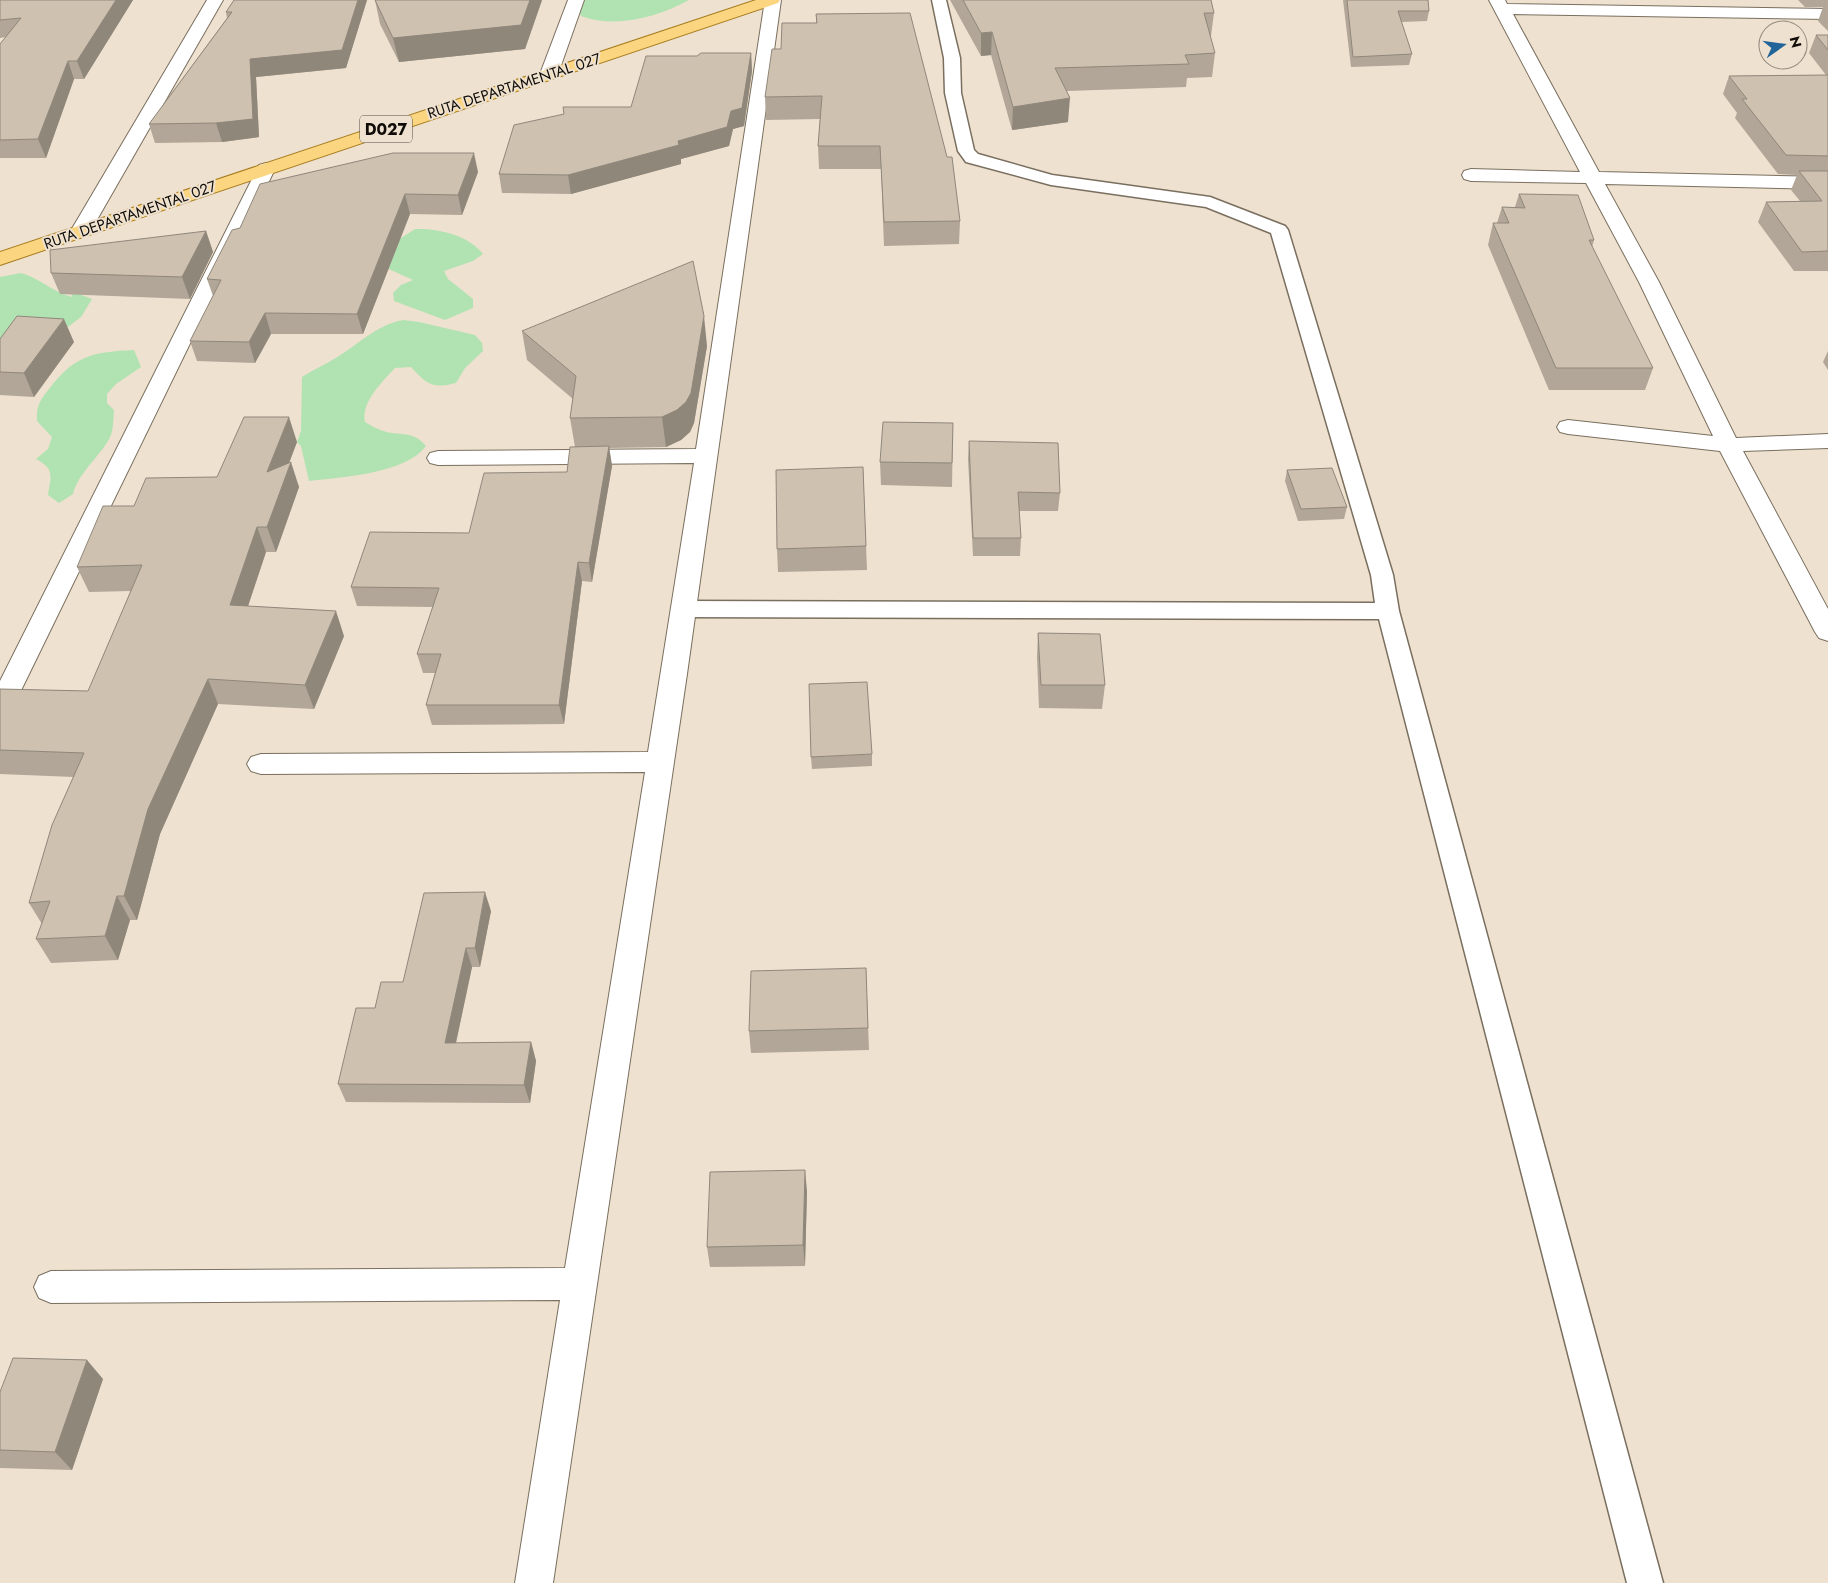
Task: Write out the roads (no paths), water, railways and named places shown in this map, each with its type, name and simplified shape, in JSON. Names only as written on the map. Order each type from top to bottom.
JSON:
[{"type":"main road","name":"RUTA DEPARTAMENTAL 027","points":[[0,258],[772,0]]},
{"type":"street","points":[[80,232],[215,0]]},
{"type":"street","points":[[549,74],[576,0]]},
{"type":"street","points":[[534,1583],[684,609],[772,0]]},
{"type":"street","points":[[1828,14],[1500,4],[1649,282],[1728,445],[1828,632]]},
{"type":"street","points":[[0,707],[266,168]]},
{"type":"street","points":[[1471,175],[1594,180],[1828,183]]},
{"type":"street","points":[[1568,427],[1728,445],[1828,441]]},
{"type":"street","points":[[438,458],[706,456]]},
{"type":"street","points":[[261,764],[660,762]]},
{"type":"street","points":[[51,1287],[580,1284]]},
{"type":"lane","points":[[939,0],[952,58],[953,93],[966,151],[972,158],[1051,180],[1210,202],[1279,230],[1382,575],[1388,611],[1645,1583]]},
{"type":"lane","points":[[684,609],[1388,611]]}]
